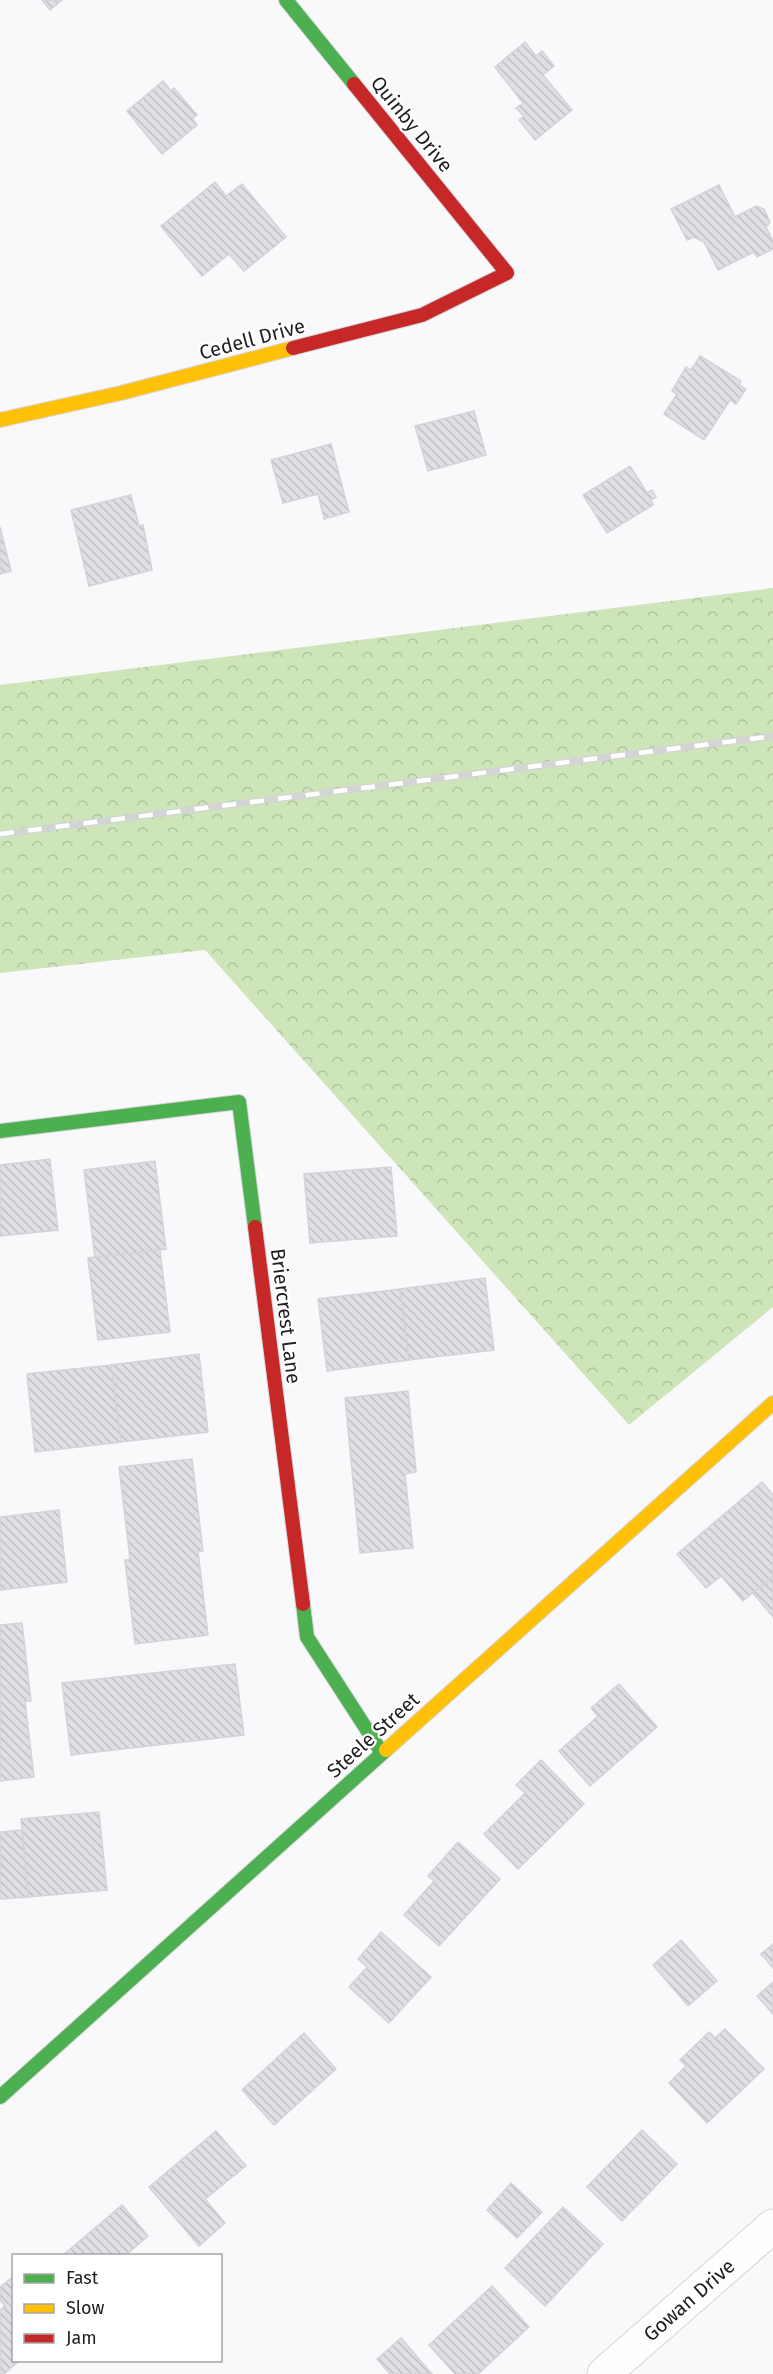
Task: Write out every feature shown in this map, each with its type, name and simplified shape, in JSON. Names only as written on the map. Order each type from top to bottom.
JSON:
[{"type":"street","name":"Quinby Drive","points":[[286,0],[507,273]]},
{"type":"street","name":"Cedell Drive","points":[[0,420],[121,393],[422,315],[507,273]]},
{"type":"street","name":"Briercrest Lane","points":[[0,1131],[239,1102],[308,1637],[382,1753]]},
{"type":"street","name":"Steele Street","points":[[0,2097],[773,1403]]},
{"type":"street","name":"Gowan Drive","points":[[604,2374],[773,2226]]},
{"type":"green space","points":[[773,588],[773,1307],[629,1425],[205,950],[0,973],[0,685]]},
{"type":"building","points":[[42,0],[62,0],[50,10]]},
{"type":"building","points":[[525,42],[536,56],[542,51],[554,66],[543,75],[572,110],[535,140],[519,120],[524,116],[516,108],[523,103],[495,67]]},
{"type":"building","points":[[163,81],[171,91],[174,88],[197,115],[192,118],[197,125],[162,154],[127,111]]},
{"type":"building","points":[[215,182],[226,196],[242,184],[286,237],[244,271],[229,254],[202,276],[161,226]]},
{"type":"building","points":[[719,185],[735,217],[756,206],[764,209],[770,222],[766,227],[773,241],[773,249],[757,257],[754,252],[718,270],[704,242],[694,237],[687,240],[671,209]]},
{"type":"building","points":[[700,356],[741,381],[739,385],[746,389],[736,404],[730,400],[704,440],[664,414],[677,394],[672,391],[686,367],[691,370]]},
{"type":"building","points":[[474,411],[486,455],[428,471],[415,426]]},
{"type":"building","points":[[331,444],[349,512],[324,519],[318,494],[283,503],[271,460]]},
{"type":"building","points":[[630,466],[647,493],[652,490],[656,497],[651,500],[653,505],[607,533],[583,495]]},
{"type":"building","points":[[131,495],[139,526],[143,525],[152,570],[89,586],[71,510]]},
{"type":"building","points":[[0,527],[11,571],[0,574]]},
{"type":"building","points":[[50,1159],[58,1230],[0,1236],[0,1165]]},
{"type":"building","points":[[155,1161],[166,1249],[95,1258],[84,1170]]},
{"type":"building","points":[[391,1167],[397,1236],[310,1243],[304,1174]]},
{"type":"building","points":[[160,1250],[170,1332],[98,1340],[88,1258]]},
{"type":"building","points":[[485,1278],[494,1350],[409,1360],[400,1289]]},
{"type":"building","points":[[400,1289],[409,1360],[327,1371],[318,1299]]},
{"type":"building","points":[[199,1354],[208,1432],[121,1442],[111,1365]]},
{"type":"building","points":[[111,1365],[121,1442],[35,1452],[27,1374]]},
{"type":"building","points":[[408,1391],[416,1472],[405,1474],[413,1548],[360,1553],[345,1398]]},
{"type":"building","points":[[192,1459],[203,1551],[198,1551],[208,1635],[135,1644],[125,1560],[130,1559],[119,1467]]},
{"type":"building","points":[[762,1482],[773,1495],[773,1576],[743,1601],[721,1576],[706,1588],[677,1554]]},
{"type":"building","points":[[59,1510],[67,1582],[0,1590],[0,1517]]},
{"type":"building","points":[[773,1576],[773,1617],[753,1593]]},
{"type":"building","points":[[22,1623],[31,1701],[25,1701],[34,1777],[0,1781],[0,1625]]},
{"type":"building","points":[[235,1664],[244,1735],[71,1755],[62,1683]]},
{"type":"building","points":[[619,1684],[657,1727],[590,1786],[559,1751],[598,1716],[591,1708]]},
{"type":"building","points":[[541,1760],[584,1804],[518,1869],[484,1834],[525,1793],[516,1785]]},
{"type":"building","points":[[99,1812],[107,1890],[28,1897],[21,1819]]},
{"type":"building","points":[[22,1830],[28,1897],[0,1899],[0,1832]]},
{"type":"building","points":[[458,1842],[500,1879],[439,1946],[404,1915],[434,1881],[428,1876]]},
{"type":"building","points":[[381,1932],[431,1977],[389,2023],[349,1987],[367,1967],[358,1959]]},
{"type":"building","points":[[681,1940],[717,1981],[688,2006],[653,1965]]},
{"type":"building","points":[[773,1944],[773,1968],[761,1954]]},
{"type":"building","points":[[773,1982],[773,2014],[757,1996]]},
{"type":"building","points":[[725,2029],[764,2069],[707,2123],[669,2083],[686,2066],[680,2060],[709,2032],[715,2038]]},
{"type":"building","points":[[304,2033],[336,2069],[274,2125],[242,2090]]},
{"type":"building","points":[[642,2130],[677,2164],[622,2221],[587,2187]]},
{"type":"building","points":[[216,2131],[246,2166],[205,2199],[225,2223],[199,2246],[149,2187]]},
{"type":"building","points":[[511,2183],[542,2212],[517,2238],[487,2210]]},
{"type":"building","points":[[122,2205],[148,2236],[127,2254],[64,2254]]},
{"type":"building","points":[[563,2207],[603,2244],[545,2306],[505,2268]]},
{"type":"building","points":[[12,2278],[12,2362],[18,2362],[4,2374],[0,2374],[0,2310],[5,2306],[0,2300],[0,2287]]},
{"type":"building","points":[[492,2286],[529,2327],[478,2374],[455,2374],[429,2345]]},
{"type":"building","points":[[401,2338],[432,2374],[390,2374],[377,2359]]},
{"type":"railway","points":[[0,834],[773,736]]},
{"type":"traffic: fast","points":[[286,0],[354,84]]},
{"type":"traffic: fast","points":[[0,1131],[239,1102],[255,1227]]},
{"type":"traffic: fast","points":[[303,1604],[307,1637],[382,1753]]},
{"type":"traffic: fast","points":[[0,2097],[386,1750]]},
{"type":"traffic: slow","points":[[0,420],[121,393],[293,348]]},
{"type":"traffic: slow","points":[[386,1750],[773,1403]]},
{"type":"traffic: jam","points":[[293,348],[422,315],[507,273],[354,84]]},
{"type":"traffic: jam","points":[[255,1227],[303,1604]]}]
